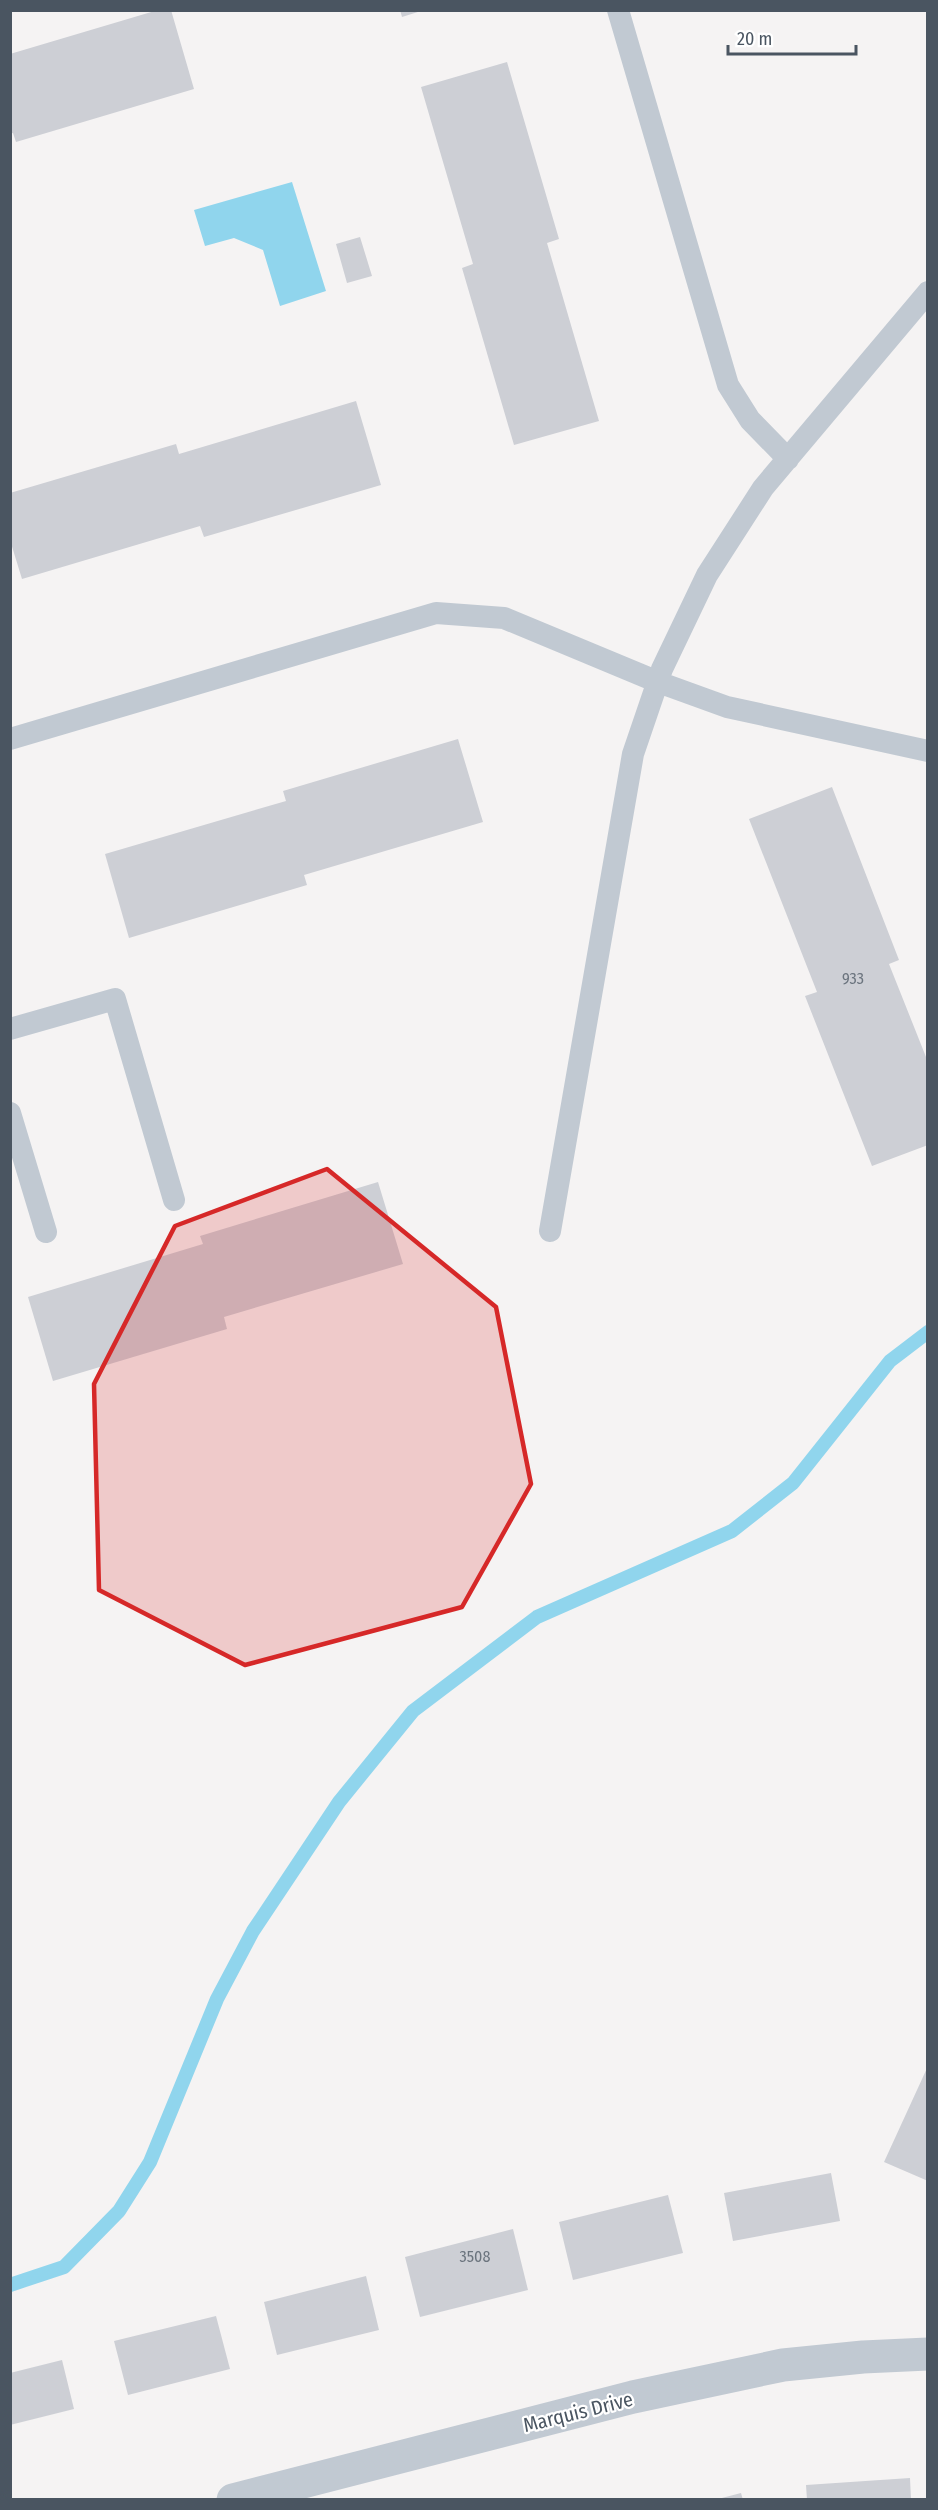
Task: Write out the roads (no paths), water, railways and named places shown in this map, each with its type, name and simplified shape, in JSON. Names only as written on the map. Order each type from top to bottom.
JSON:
[{"type":"street","name":"Marquis Drive","points":[[233,2499],[633,2397],[772,2367],[863,2356],[927,2354]]},
{"type":"lane","points":[[618,10],[728,386],[750,420],[788,459]]},
{"type":"lane","points":[[550,1231],[633,754],[658,682],[707,575],[764,488],[927,292]]},
{"type":"lane","points":[[10,739],[436,613],[504,618],[658,682],[727,707],[927,751]]},
{"type":"lane","points":[[10,1029],[115,999],[174,1200]]},
{"type":"lane","points":[[10,1113],[46,1232]]},
{"type":"water","points":[[292,182],[326,291],[280,306],[263,250],[234,238],[205,246],[194,210]]},
{"type":"waterway","points":[[10,2285],[64,2267],[119,2211],[150,2162],[217,1999],[253,1931],[339,1802],[413,1711],[537,1617],[732,1531],[793,1483],[890,1361],[928,1332]]}]
